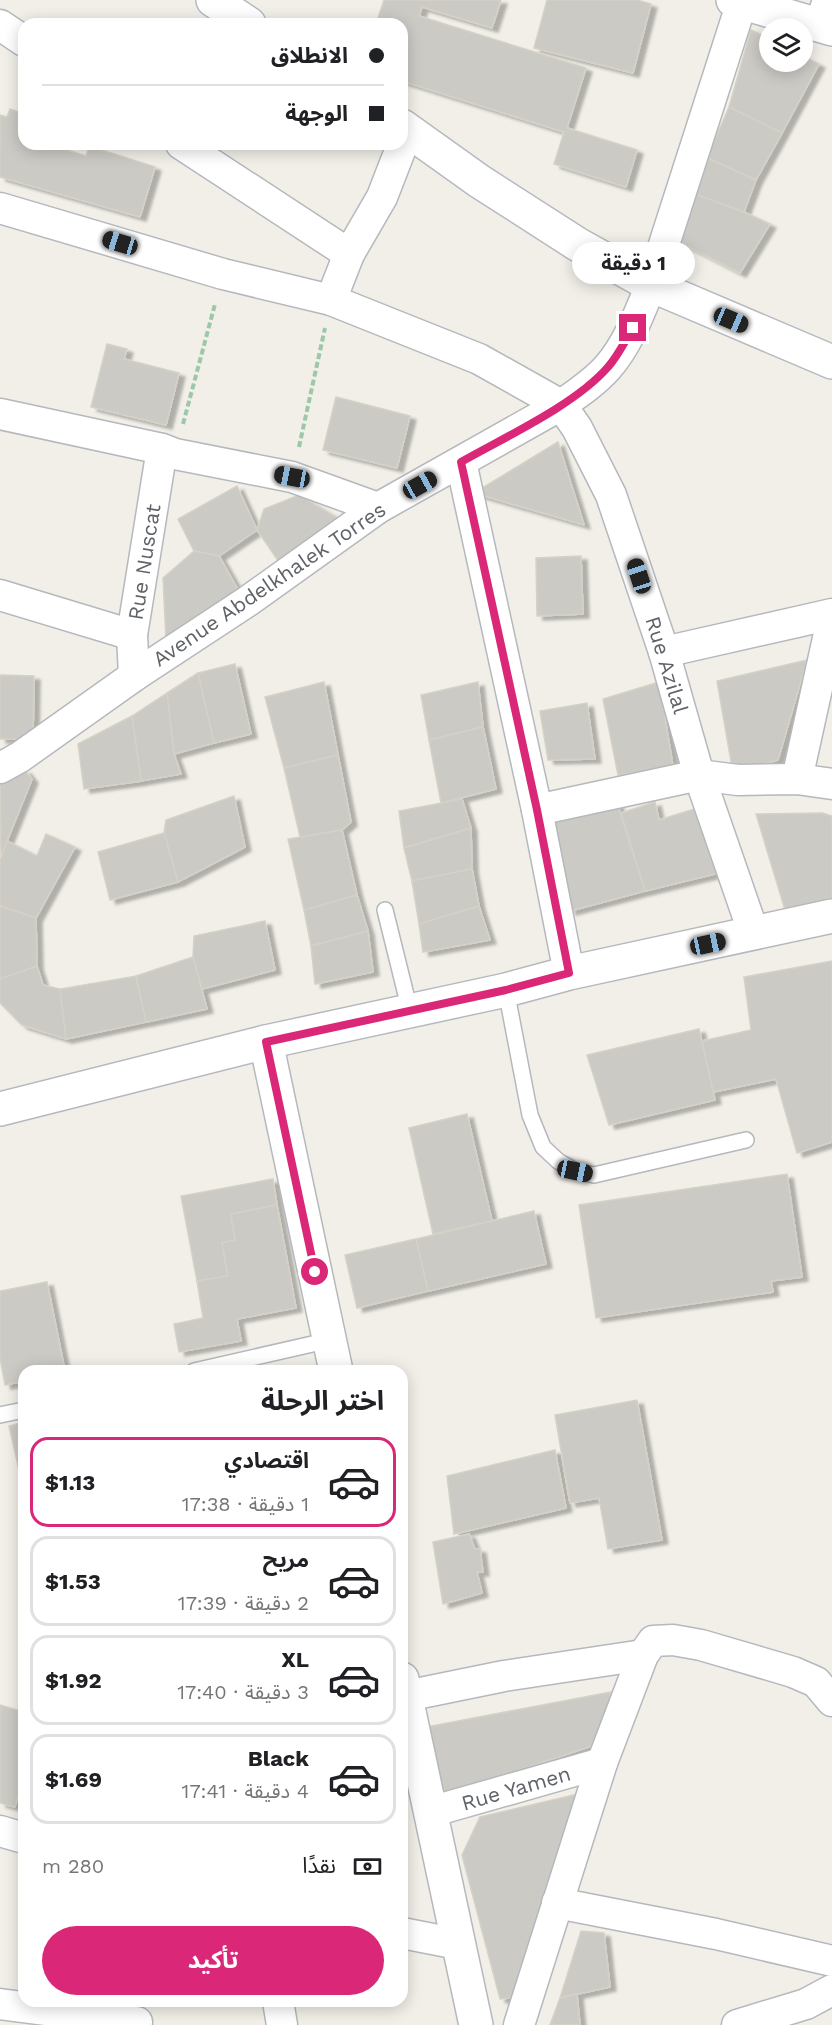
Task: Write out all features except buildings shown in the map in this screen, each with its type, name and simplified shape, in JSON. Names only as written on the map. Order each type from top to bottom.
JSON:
[{"type":"street","points":[[213,0],[240,18]]},
{"type":"street","points":[[737,1],[827,18]]},
{"type":"street","name":"Avenue Abdelkhalek Torres","points":[[0,768],[20,757],[134,676],[248,601],[378,508],[561,405],[608,368],[633,328],[651,285],[737,1]]},
{"type":"street","points":[[0,25],[18,37]]},
{"type":"street","points":[[408,130],[479,181],[558,231],[651,285],[828,354]]},
{"type":"street","points":[[190,150],[349,254]]},
{"type":"street","points":[[331,300],[349,254],[382,197],[398,150]]},
{"type":"street","points":[[0,208],[223,274],[331,300],[479,359],[561,405]]},
{"type":"street","name":"Rue Azilal","points":[[561,405],[577,428],[611,495],[664,652],[699,775],[754,934]]},
{"type":"street","points":[[0,415],[292,477],[378,508]]},
{"type":"street","name":"Rue Nuscat","points":[[134,676],[132,634],[169,452]]},
{"type":"street","points":[[461,462],[537,810],[569,973]]},
{"type":"street","points":[[0,595],[132,634]]},
{"type":"street","points":[[664,652],[832,614]]},
{"type":"street","points":[[797,778],[832,620]]},
{"type":"street","points":[[537,810],[699,775],[738,780],[797,778],[832,784]]},
{"type":"street","points":[[0,1109],[266,1042],[832,916]]},
{"type":"street","points":[[266,1042],[333,1356]]},
{"type":"street","points":[[519,2025],[602,1763],[643,1654],[653,1641],[673,1640],[701,1645],[793,1671],[816,1683],[832,1701]]},
{"type":"street","points":[[408,1687],[504,1676],[643,1654]]},
{"type":"street","points":[[408,1706],[476,2025]]},
{"type":"street","name":"Rue Yamen","points":[[430,1812],[602,1763]]},
{"type":"street","points":[[0,1831],[18,1836]]},
{"type":"street","points":[[557,1903],[716,1934],[832,1961]]},
{"type":"street","points":[[408,1934],[458,1944]]},
{"type":"street","points":[[737,2025],[806,2004],[832,1990]]},
{"type":"street","points":[[0,2004],[18,2006]]},
{"type":"street","points":[[34,2007],[138,2016]]},
{"type":"street","points":[[279,2007],[282,2025]]},
{"type":"lane","points":[[385,910],[410,1011]]},
{"type":"lane","points":[[506,990],[530,1115],[543,1147],[558,1161],[575,1171],[594,1175],[746,1140]]},
{"type":"lane","points":[[250,1365],[333,1356]]},
{"type":"lane","points":[[0,1415],[18,1411]]},
{"type":"path","points":[[169,452],[223,274]]},
{"type":"path","points":[[292,477],[331,300]]},
{"type":"route","points":[[315,1272],[266,1042],[506,990],[569,973],[498,623],[461,462],[561,405],[585,388],[608,368],[633,328]]}]
